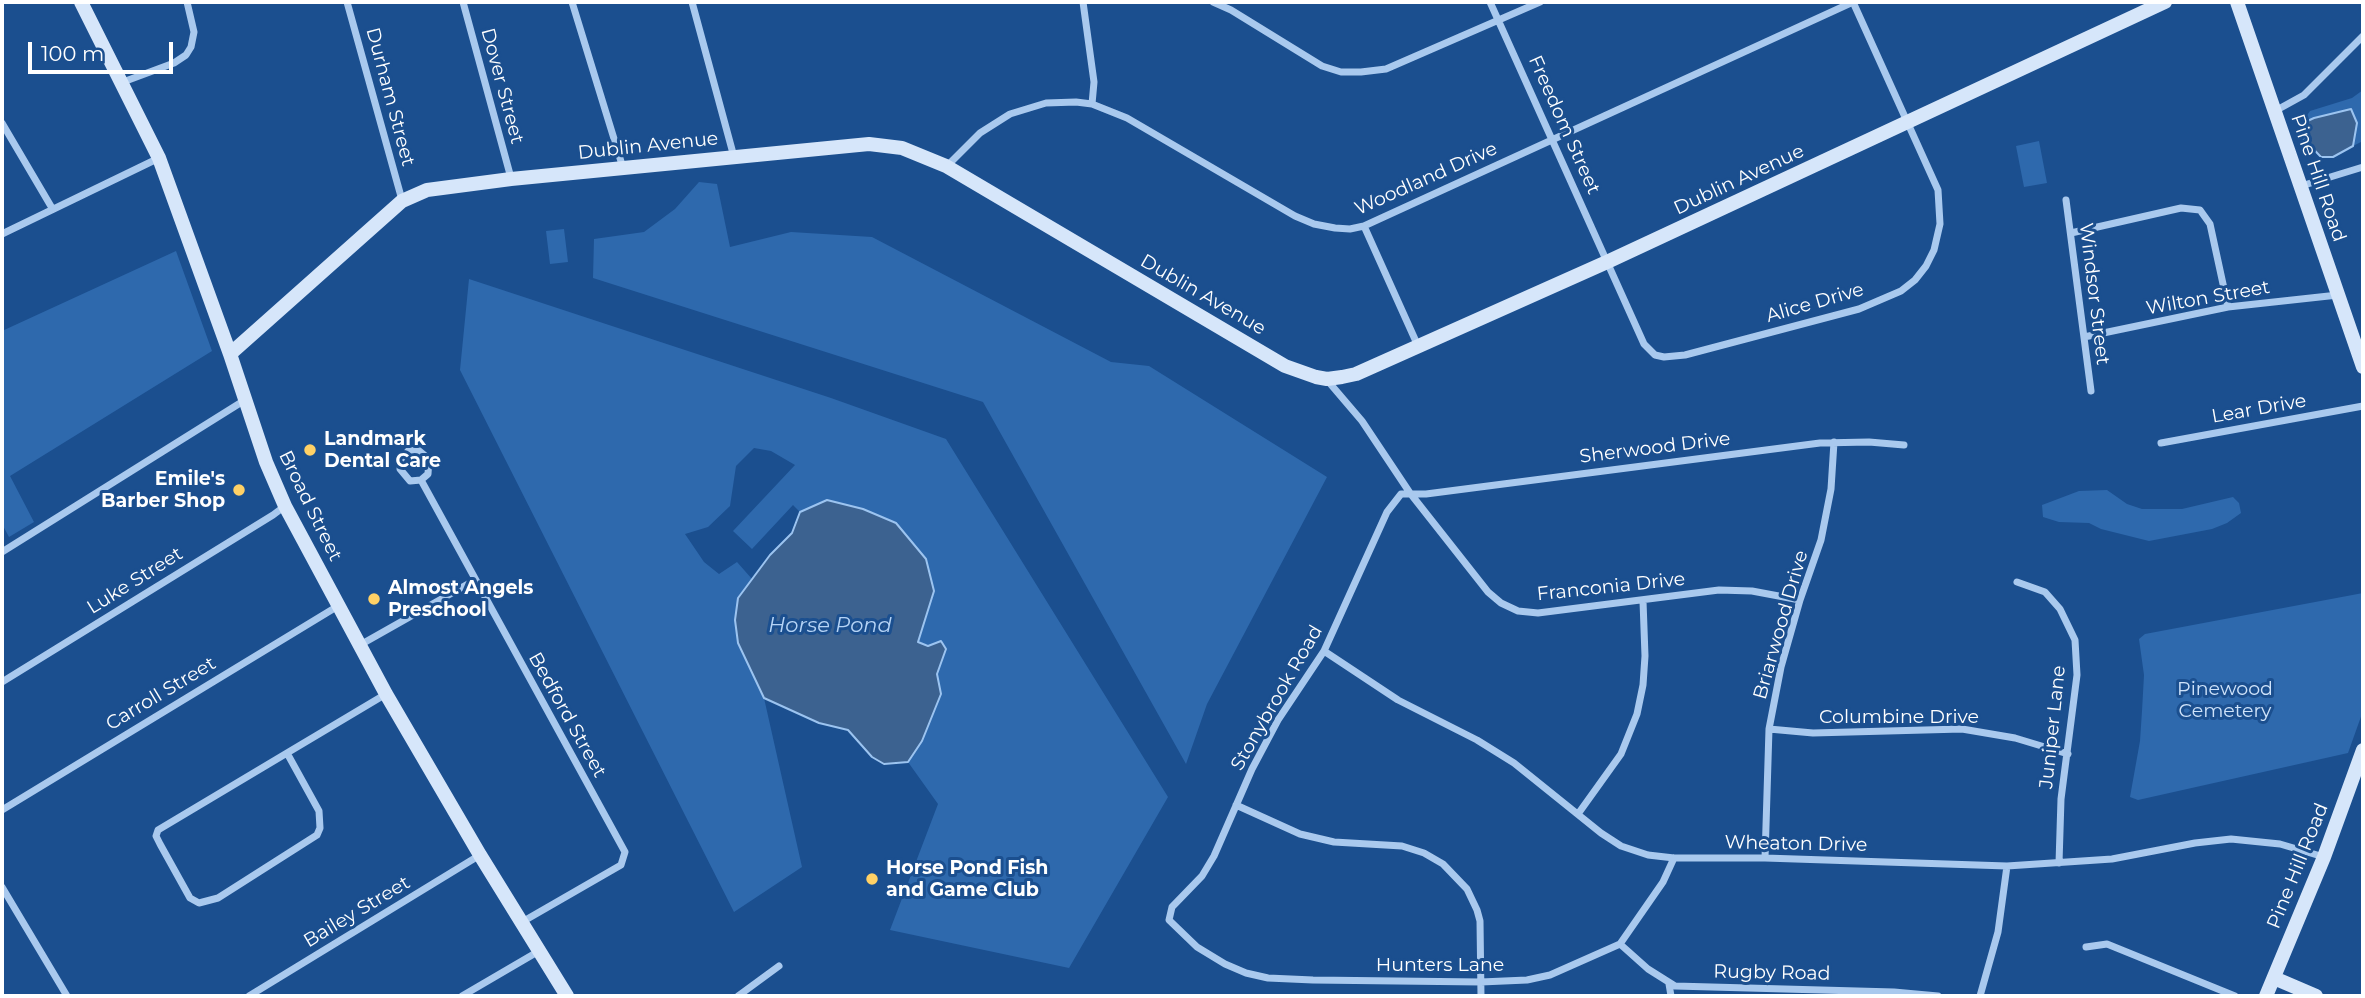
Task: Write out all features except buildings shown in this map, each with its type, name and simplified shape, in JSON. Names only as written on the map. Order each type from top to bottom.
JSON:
[{"type":"street","name":"Broad Street","points":[[81,2],[159,158],[266,462],[285,506],[386,694],[480,855],[568,996]]},
{"type":"street","points":[[123,82],[178,61],[189,51],[194,27],[187,2]]},
{"type":"street","name":"Durham Street","points":[[347,2],[402,201]]},
{"type":"street","name":"Dover Street","points":[[463,2],[511,179]]},
{"type":"street","points":[[572,2],[623,169]]},
{"type":"street","points":[[692,2],[734,157]]},
{"type":"street","points":[[1083,2],[1094,82],[1093,104]]},
{"type":"street","points":[[1213,2],[1231,10],[1322,66],[1341,72],[1386,69],[1539,2]]},
{"type":"street","name":"Freedom Street","points":[[1490,2],[1607,262]]},
{"type":"street","name":"Woodland Drive","points":[[946,166],[995,121],[1022,109],[1060,102],[1093,104],[1148,129],[1295,216],[1314,224],[1350,229],[1364,226],[1853,2]]},
{"type":"street","name":"Alice Drive","points":[[1607,262],[1644,344],[1655,355],[1664,357],[1699,351],[1859,309],[1885,299],[1909,285],[1921,273],[1934,250],[1940,224],[1938,190],[1853,2]]},
{"type":"street","name":"Dublin Avenue","points":[[230,354],[402,201],[427,190],[852,145],[885,145],[915,152],[946,166],[1285,366],[1326,379],[1356,374],[1607,262],[2165,2]]},
{"type":"street","name":"Pine Hill Road","points":[[2237,2],[2363,367]]},
{"type":"street","points":[[2275,111],[2304,95],[2363,36]]},
{"type":"street","points":[[2,123],[52,208]]},
{"type":"street","points":[[2,234],[159,158]]},
{"type":"street","points":[[2301,186],[2363,167]]},
{"type":"street","name":"Windsor Street","points":[[2066,200],[2091,391]]},
{"type":"street","points":[[2071,233],[2181,208],[2200,210],[2210,224],[2228,307]]},
{"type":"street","points":[[1364,226],[1418,347]]},
{"type":"street","name":"Wilton Street","points":[[2084,337],[2228,307],[2338,295]]},
{"type":"street","name":"Franconia Drive","points":[[1326,379],[1362,421],[1410,493],[1488,592],[1518,611],[1538,613],[1719,590],[1752,591],[1800,600]]},
{"type":"street","points":[[2,552],[245,400]]},
{"type":"street","name":"Lear Drive","points":[[2161,443],[2363,406]]},
{"type":"street","name":"Sherwood Drive","points":[[1410,493],[1426,494],[1834,442],[1904,445]]},
{"type":"street","name":"Briarwood Drive","points":[[1765,858],[1769,730],[1781,667],[1821,540],[1831,489],[1834,442]]},
{"type":"street","name":"Bedford Street","points":[[408,452],[423,452],[429,459],[430,469],[421,480],[410,481],[400,469],[401,459],[408,452]]},
{"type":"street","name":"Bedford Street","points":[[421,480],[625,852],[621,865],[522,923]]},
{"type":"street","name":"Stonybrook Road","points":[[1169,920],[1172,907],[1202,876],[1214,856],[1278,720],[1324,651],[1387,512],[1401,494],[1410,493]]},
{"type":"street","name":"Luke Street","points":[[2,682],[285,506]]},
{"type":"street","points":[[360,645],[475,580]]},
{"type":"street","name":"Juniper Lane","points":[[2017,582],[2045,592],[2060,609],[2075,640],[2077,675],[2061,799],[2059,863]]},
{"type":"street","points":[[1578,814],[1617,761],[1633,728],[1643,685],[1643,601]]},
{"type":"street","name":"Carroll Street","points":[[2,810],[338,606]]},
{"type":"street","name":"Wheaton Drive","points":[[1324,651],[1398,700],[1477,740],[1514,763],[1601,834],[1621,846],[1648,855],[1674,858],[1765,858],[2007,866],[2112,859],[2231,839],[2280,844],[2324,857]]},
{"type":"street","points":[[287,753],[318,811],[320,828],[317,835],[218,898],[199,903],[190,898],[156,836],[158,830],[287,753],[386,694]]},
{"type":"street","name":"Columbine Drive","points":[[1769,730],[1813,733],[1962,729],[2015,737],[2068,754]]},
{"type":"street","name":"Pine Hill Road","points":[[2266,996],[2324,857],[2363,750]]},
{"type":"street","points":[[1236,805],[1300,834],[1334,842],[1402,846],[1424,853],[1443,864],[1466,889],[1477,910],[1480,921],[1481,996]]},
{"type":"street","name":"Bailey Street","points":[[249,996],[480,855]]},
{"type":"street","points":[[1671,996],[1670,984],[1620,944],[1663,882],[1674,858]]},
{"type":"street","points":[[1980,996],[1998,932],[2007,866]]},
{"type":"street","points":[[2,887],[67,996]]},
{"type":"street","name":"Hunters Lane","points":[[1169,920],[1197,947],[1246,973],[1268,978],[1313,981],[1481,982],[1527,979],[1550,975],[1620,944]]},
{"type":"street","points":[[2086,947],[2107,944],[2235,996]]},
{"type":"street","points":[[462,996],[539,951]]},
{"type":"street","points":[[738,996],[779,966]]},
{"type":"street","points":[[2274,978],[2316,996]]},
{"type":"street","name":"Rugby Road","points":[[1670,984],[1938,996]]},
{"type":"green space","points":[[2363,90],[2363,141],[2353,146],[2357,123],[2301,124],[2310,111],[2352,98]]},
{"type":"green space","points":[[2039,141],[2047,183],[2024,187],[2016,146]]},
{"type":"green space","points":[[699,182],[717,184],[730,247],[791,232],[872,237],[1111,362],[1149,366],[1327,477],[1207,704],[1186,764],[983,402],[593,278],[594,239],[644,232],[675,209]]},
{"type":"green space","points":[[564,229],[568,262],[550,264],[546,231]]},
{"type":"green space","points":[[176,251],[212,351],[10,476],[34,522],[9,537],[2,524],[2,331]]},
{"type":"green space","points":[[469,279],[831,398],[946,439],[1168,797],[1069,968],[890,930],[938,804],[908,762],[922,741],[941,694],[937,674],[946,649],[917,642],[924,619],[827,500],[800,512],[793,505],[752,549],[733,531],[795,465],[771,451],[754,448],[736,466],[730,506],[708,527],[685,534],[704,562],[719,574],[737,562],[752,579],[738,598],[753,671],[764,698],[802,867],[734,912],[460,370]]},
{"type":"green space","points":[[2107,490],[2127,504],[2142,509],[2182,509],[2233,497],[2239,503],[2241,513],[2212,529],[2149,541],[2101,529],[2089,523],[2059,522],[2043,517],[2042,505],[2079,491]]},
{"type":"green space","name":"Pinewood Cemetery","points":[[2363,593],[2363,711],[2348,753],[2138,800],[2130,797],[2140,741],[2142,711],[2144,675],[2139,639],[2145,634]]},
{"type":"water","points":[[2351,109],[2357,123],[2353,146],[2333,157],[2321,157],[2299,134],[2301,124]]},
{"type":"water","name":"Horse Pond","points":[[827,500],[863,509],[896,523],[926,559],[934,591],[918,642],[928,646],[941,641],[946,649],[937,674],[941,694],[922,741],[908,762],[884,764],[872,757],[848,730],[819,723],[764,698],[738,643],[735,620],[738,598],[770,555],[792,533],[800,512]]},
{"type":"place","name":"Landmark Dental Care","points":[[310,450]]},
{"type":"place","name":"Emile's Barber Shop","points":[[239,490]]},
{"type":"place","name":"Almost Angels Preschool","points":[[374,599]]},
{"type":"place","name":"Horse Pond Fish and Game Club","points":[[872,879]]}]
